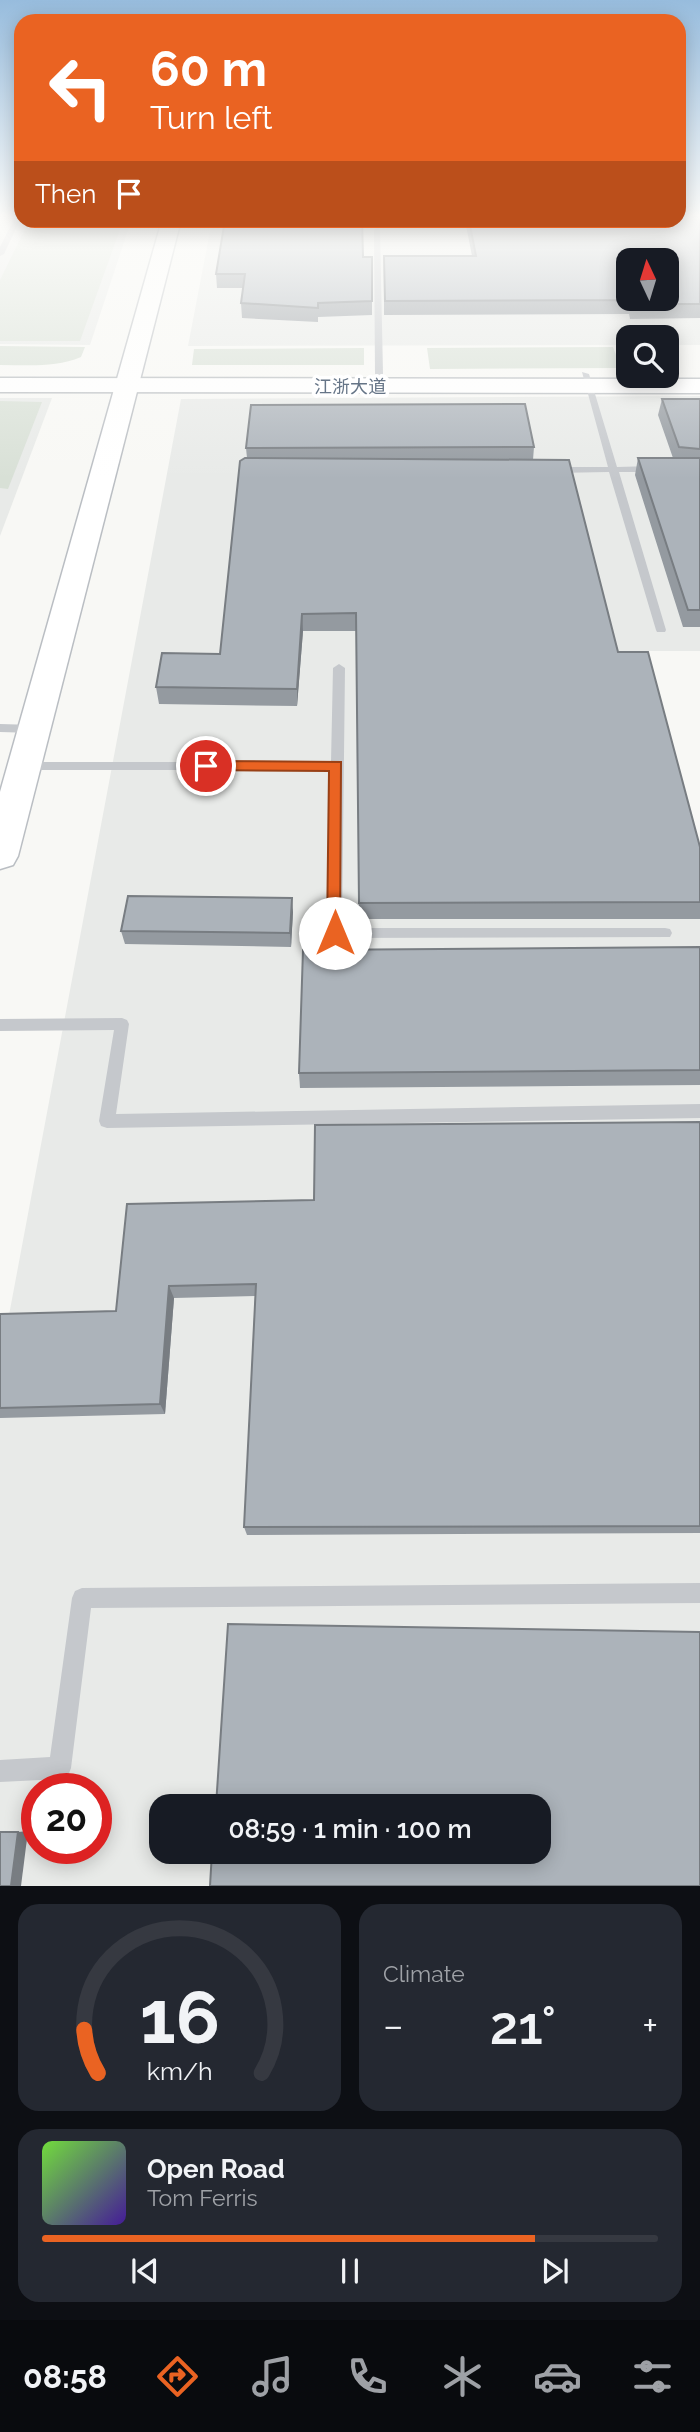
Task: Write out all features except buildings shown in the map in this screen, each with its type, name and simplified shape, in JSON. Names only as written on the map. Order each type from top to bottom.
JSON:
[{"type":"main road","points":[[0,856],[150,303]]},
{"type":"main road","name":"江浙大道","points":[[0,373],[129,381],[587,380],[616,375]]},
{"type":"main road","points":[[679,373],[700,373]]},
{"type":"main road","name":"江浙大道","points":[[0,385],[379,374],[700,386]]},
{"type":"lane","points":[[378,303],[379,374]]},
{"type":"lane","points":[[587,380],[661,630]]},
{"type":"lane","points":[[546,470],[663,469]]},
{"type":"lane","points":[[339,668],[335,933],[665,933]]},
{"type":"lane","points":[[0,728],[34,729]]},
{"type":"lane","points":[[25,766],[336,766]]},
{"type":"lane","points":[[0,1025],[122,1024],[107,1121],[700,1111]]},
{"type":"lane","points":[[0,1771],[61,1768],[82,1598],[700,1593]]},
{"type":"shaded area","points":[[0,303],[104,303],[90,345],[0,344]]},
{"type":"shaded area","points":[[0,303],[94,303],[80,341],[0,341]]},
{"type":"shaded area","points":[[196,303],[616,303],[616,312],[679,312],[679,303],[700,303],[700,345],[679,345],[679,325],[616,325],[616,345],[188,346]]},
{"type":"shaded area","points":[[0,346],[85,347],[81,357],[71,361],[0,365]]},
{"type":"shaded area","points":[[613,347],[616,368],[430,369],[427,348]]},
{"type":"shaded area","points":[[364,348],[364,365],[192,365],[194,349]]},
{"type":"shaded area","points":[[700,396],[700,651],[646,651],[700,849],[700,1886],[0,1886],[0,1363],[181,399]]},
{"type":"shaded area","points":[[0,398],[52,398],[0,536]]},
{"type":"shaded area","points":[[0,401],[42,402],[8,489],[0,488]]},
{"type":"route","points":[[206,766],[336,766],[335,933]]}]
